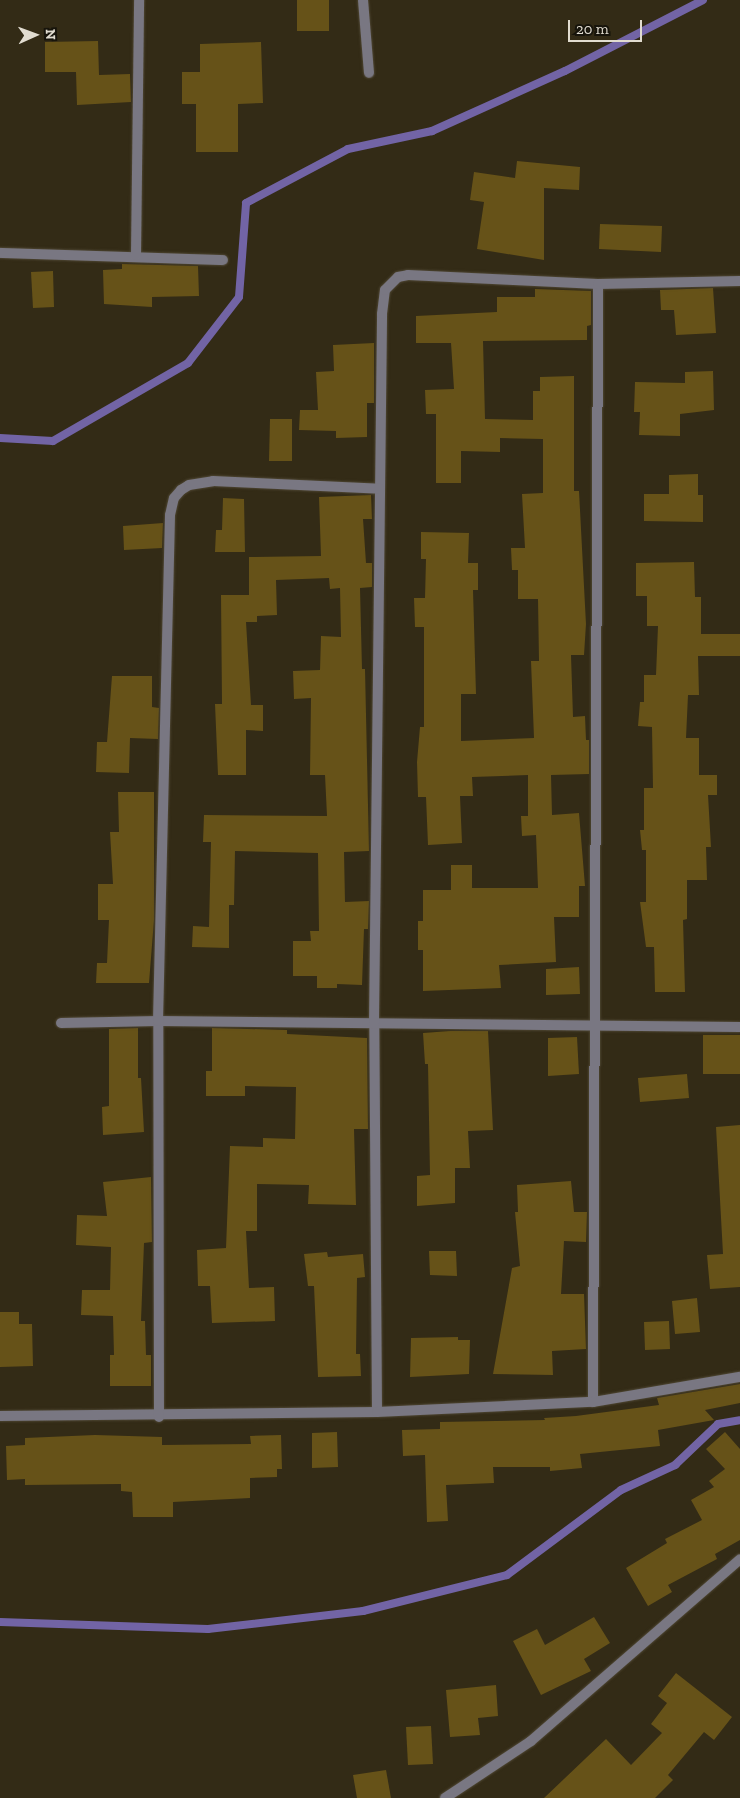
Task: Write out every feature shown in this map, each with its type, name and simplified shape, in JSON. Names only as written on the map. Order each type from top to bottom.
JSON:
[{"type":"street","points":[[136,256],[139,0]]},
{"type":"street","points":[[363,0],[369,73]]},
{"type":"street","points":[[0,253],[223,260]]},
{"type":"street","points":[[377,1412],[374,1024],[382,314],[385,290],[391,282],[408,275],[598,284],[740,281]]},
{"type":"street","points":[[593,1402],[598,284]]},
{"type":"street","points":[[159,1416],[158,1021],[169,535],[174,498],[189,485],[213,481],[380,489]]},
{"type":"street","points":[[60,1023],[158,1021],[740,1027]]},
{"type":"street","points":[[0,1416],[159,1416],[377,1412],[593,1402],[740,1377]]},
{"type":"street","points":[[445,1798],[532,1741],[740,1559]]},
{"type":"building","points":[[297,0],[329,0],[329,31],[297,31]]},
{"type":"building","points":[[98,41],[99,75],[130,74],[131,102],[77,105],[76,72],[45,72],[45,42]]},
{"type":"building","points":[[261,42],[263,103],[238,104],[238,152],[196,152],[196,104],[182,104],[182,72],[200,72],[200,44]]},
{"type":"building","points":[[517,161],[580,167],[579,190],[544,188],[544,260],[477,249],[484,202],[470,200],[474,172],[515,178]]},
{"type":"building","points":[[600,224],[662,226],[661,252],[599,249]]},
{"type":"building","points":[[122,264],[198,266],[199,296],[152,297],[152,307],[104,304],[103,270],[122,269]]},
{"type":"building","points":[[53,271],[54,307],[33,308],[31,272]]},
{"type":"building","points":[[713,288],[716,333],[676,335],[674,310],[661,310],[660,290]]},
{"type":"building","points":[[535,289],[591,291],[591,325],[587,326],[587,340],[483,341],[485,419],[533,420],[533,391],[540,391],[540,377],[574,376],[574,491],[579,491],[586,624],[584,655],[571,655],[573,717],[585,716],[586,740],[589,740],[589,774],[551,775],[552,815],[579,813],[585,886],[579,886],[579,917],[554,917],[556,962],[499,965],[501,988],[423,991],[423,950],[418,950],[418,921],[423,921],[423,890],[451,890],[451,865],[472,865],[472,888],[538,888],[536,835],[522,836],[521,816],[528,816],[528,775],[472,777],[473,796],[460,796],[462,843],[428,845],[426,797],[418,797],[417,762],[420,727],[424,727],[424,627],[415,627],[414,598],[425,598],[426,559],[421,559],[421,532],[469,533],[468,563],[478,563],[478,590],[473,590],[476,694],[461,694],[461,741],[534,738],[531,661],[539,661],[538,599],[518,599],[518,570],[512,570],[511,548],[525,548],[522,494],[543,493],[543,439],[500,438],[500,452],[461,451],[461,483],[436,483],[436,414],[426,414],[425,390],[454,389],[451,343],[416,343],[416,316],[497,312],[497,297],[535,297]]},
{"type":"building","points":[[374,343],[374,403],[367,403],[367,437],[336,438],[336,431],[299,430],[300,410],[318,410],[316,372],[334,371],[333,345]]},
{"type":"building","points":[[713,371],[714,410],[680,414],[680,436],[639,435],[640,412],[634,412],[635,382],[685,383],[685,372]]},
{"type":"building","points":[[270,419],[292,419],[292,461],[269,461]]},
{"type":"building","points":[[698,474],[698,495],[703,495],[703,522],[644,521],[644,494],[669,494],[669,475]]},
{"type":"building","points":[[371,495],[372,519],[363,519],[366,563],[372,563],[372,587],[360,588],[362,669],[365,669],[369,851],[344,852],[345,902],[369,901],[368,929],[364,929],[362,985],[337,984],[337,988],[317,988],[317,976],[293,976],[293,941],[311,941],[310,931],[319,931],[318,853],[235,851],[234,905],[229,905],[229,948],[192,947],[193,926],[209,927],[211,842],[203,842],[204,815],[327,816],[325,775],[310,775],[311,698],[294,699],[293,671],[320,670],[321,636],[341,637],[340,588],[330,589],[329,578],[276,580],[277,615],[257,616],[257,622],[246,622],[251,705],[263,705],[263,731],[246,730],[246,775],[218,775],[215,704],[222,704],[221,595],[249,595],[249,557],[321,556],[319,497]]},
{"type":"building","points":[[223,498],[244,499],[245,552],[215,552],[216,530],[222,530]]},
{"type":"building","points":[[163,523],[162,548],[124,550],[123,526]]},
{"type":"building","points":[[694,562],[695,597],[701,597],[701,634],[740,634],[740,656],[698,656],[699,695],[688,695],[686,738],[699,738],[699,775],[717,775],[717,795],[708,795],[711,847],[706,847],[707,880],[687,880],[687,919],[683,920],[685,992],[655,992],[654,947],[646,947],[640,902],[646,902],[646,850],[642,850],[640,830],[644,830],[644,788],[653,788],[652,727],[638,726],[640,702],[644,702],[644,675],[656,675],[658,626],[647,626],[647,596],[636,596],[636,563]]},
{"type":"building","points":[[112,676],[152,676],[152,707],[159,708],[158,739],[130,738],[129,773],[96,772],[97,742],[107,742]]},
{"type":"building","points":[[118,792],[154,792],[154,920],[149,983],[96,983],[97,963],[107,963],[109,920],[98,920],[98,884],[113,884],[110,832],[119,832]]},
{"type":"building","points":[[579,967],[580,994],[546,995],[546,969]]},
{"type":"building","points":[[138,1028],[138,1078],[141,1078],[144,1132],[103,1135],[102,1107],[109,1106],[109,1029]]},
{"type":"building","points":[[212,1028],[287,1030],[287,1034],[367,1038],[368,1129],[354,1129],[356,1205],[308,1204],[309,1185],[257,1184],[257,1231],[246,1231],[249,1288],[274,1287],[275,1321],[212,1323],[210,1286],[198,1286],[197,1250],[226,1248],[230,1146],[263,1147],[263,1138],[295,1139],[296,1087],[245,1086],[245,1096],[206,1096],[206,1071],[212,1071]]},
{"type":"building","points":[[488,1031],[493,1130],[468,1131],[470,1168],[455,1168],[455,1203],[417,1206],[417,1176],[430,1175],[428,1064],[425,1064],[423,1033]]},
{"type":"building","points":[[703,1035],[740,1035],[740,1074],[703,1074]]},
{"type":"building","points":[[577,1037],[579,1074],[548,1076],[548,1038]]},
{"type":"building","points":[[687,1074],[689,1098],[640,1102],[638,1078]]},
{"type":"building","points":[[740,1125],[740,1287],[710,1289],[707,1255],[723,1254],[716,1127]]},
{"type":"building","points":[[151,1177],[152,1242],[144,1243],[141,1321],[145,1321],[146,1355],[151,1355],[151,1386],[110,1386],[110,1355],[114,1355],[113,1316],[81,1315],[82,1290],[110,1290],[111,1247],[76,1245],[77,1215],[107,1216],[103,1182]]},
{"type":"building","points":[[571,1181],[574,1212],[587,1212],[586,1242],[564,1241],[561,1294],[584,1294],[586,1349],[552,1351],[553,1375],[493,1374],[512,1268],[520,1266],[515,1212],[518,1212],[517,1185]]},
{"type":"building","points":[[429,1251],[456,1251],[457,1276],[430,1275]]},
{"type":"building","points":[[327,1252],[328,1257],[363,1254],[365,1277],[357,1278],[356,1354],[360,1354],[361,1376],[318,1377],[314,1286],[308,1286],[304,1254]]},
{"type":"building","points":[[697,1298],[700,1332],[675,1334],[672,1301]]},
{"type":"building","points":[[0,1312],[19,1312],[19,1324],[32,1324],[33,1366],[0,1367]]},
{"type":"building","points":[[669,1321],[670,1349],[645,1350],[644,1322]]},
{"type":"building","points":[[458,1337],[458,1340],[470,1340],[469,1374],[410,1377],[411,1338]]},
{"type":"building","points":[[740,1384],[740,1403],[705,1410],[714,1420],[658,1430],[660,1446],[580,1454],[582,1468],[550,1471],[550,1467],[493,1467],[494,1483],[446,1485],[448,1521],[427,1522],[425,1455],[403,1456],[402,1430],[440,1429],[440,1422],[545,1420],[544,1418],[576,1416],[659,1405],[657,1398]]},
{"type":"building","points":[[337,1432],[338,1467],[312,1468],[312,1433]]},
{"type":"building","points":[[725,1432],[740,1449],[740,1540],[715,1554],[717,1559],[668,1585],[672,1592],[648,1606],[626,1568],[667,1543],[665,1539],[702,1520],[691,1500],[714,1487],[709,1481],[725,1469],[706,1449]]},
{"type":"building","points":[[95,1435],[162,1437],[162,1445],[251,1444],[250,1436],[281,1435],[282,1469],[277,1469],[277,1477],[250,1478],[250,1498],[173,1502],[173,1517],[133,1517],[132,1492],[121,1491],[121,1484],[25,1485],[25,1479],[7,1480],[6,1446],[25,1445],[25,1438]]},
{"type":"building","points":[[594,1617],[610,1643],[584,1659],[591,1671],[541,1695],[513,1641],[537,1629],[545,1645]]},
{"type":"building","points":[[676,1673],[732,1717],[714,1740],[704,1732],[668,1775],[673,1780],[655,1798],[544,1798],[606,1739],[631,1765],[662,1733],[651,1724],[667,1703],[658,1696]]},
{"type":"building","points":[[496,1685],[498,1716],[478,1718],[480,1735],[450,1737],[446,1690]]},
{"type":"building","points":[[431,1726],[433,1764],[408,1765],[406,1727]]},
{"type":"building","points":[[386,1770],[391,1798],[357,1798],[353,1775]]},
{"type":"waterway","points":[[0,438],[53,441],[188,363],[239,297],[246,203],[348,149],[432,131],[565,71],[703,0]]},
{"type":"waterway","points":[[0,1622],[208,1629],[363,1611],[507,1575],[621,1490],[675,1465],[718,1424],[740,1420]]}]
